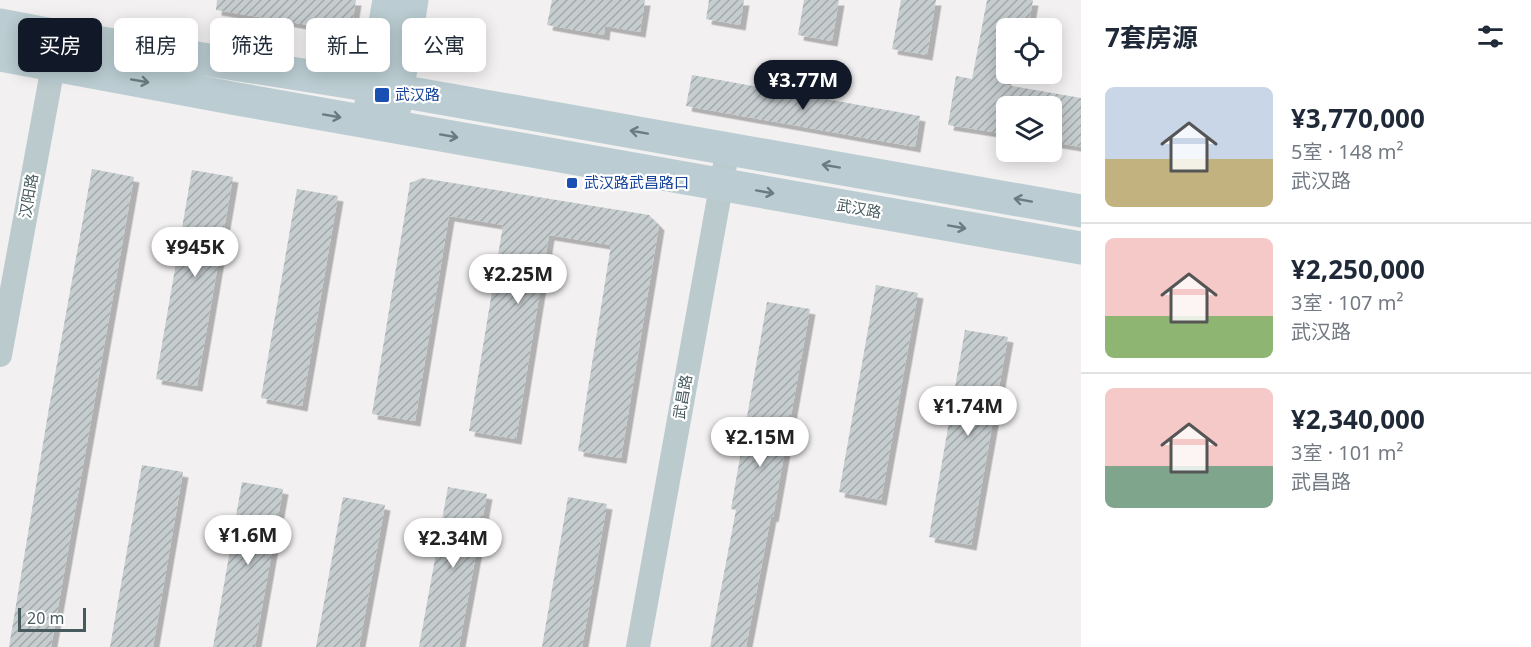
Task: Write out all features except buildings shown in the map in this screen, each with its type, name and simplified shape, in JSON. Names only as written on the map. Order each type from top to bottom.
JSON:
[{"type":"main road","points":[[386,89],[389,0]]},
{"type":"main road","points":[[380,124],[386,89],[412,0]]},
{"type":"main road","name":"武汉路","points":[[0,25],[18,33]]},
{"type":"main road","name":"武汉路","points":[[0,55],[18,54]]},
{"type":"main road","name":"武汉路","points":[[102,56],[386,89],[1081,211]]},
{"type":"main road","name":"武汉路","points":[[102,61],[380,124],[1081,248]]},
{"type":"street","name":"汉阳路","points":[[0,355],[52,72]]},
{"type":"street","name":"武昌路","points":[[638,647],[729,148]]},
{"type":"place","name":"武汉路","points":[[382,95]]},
{"type":"place","name":"武汉路武昌路口","points":[[572,183]]}]
